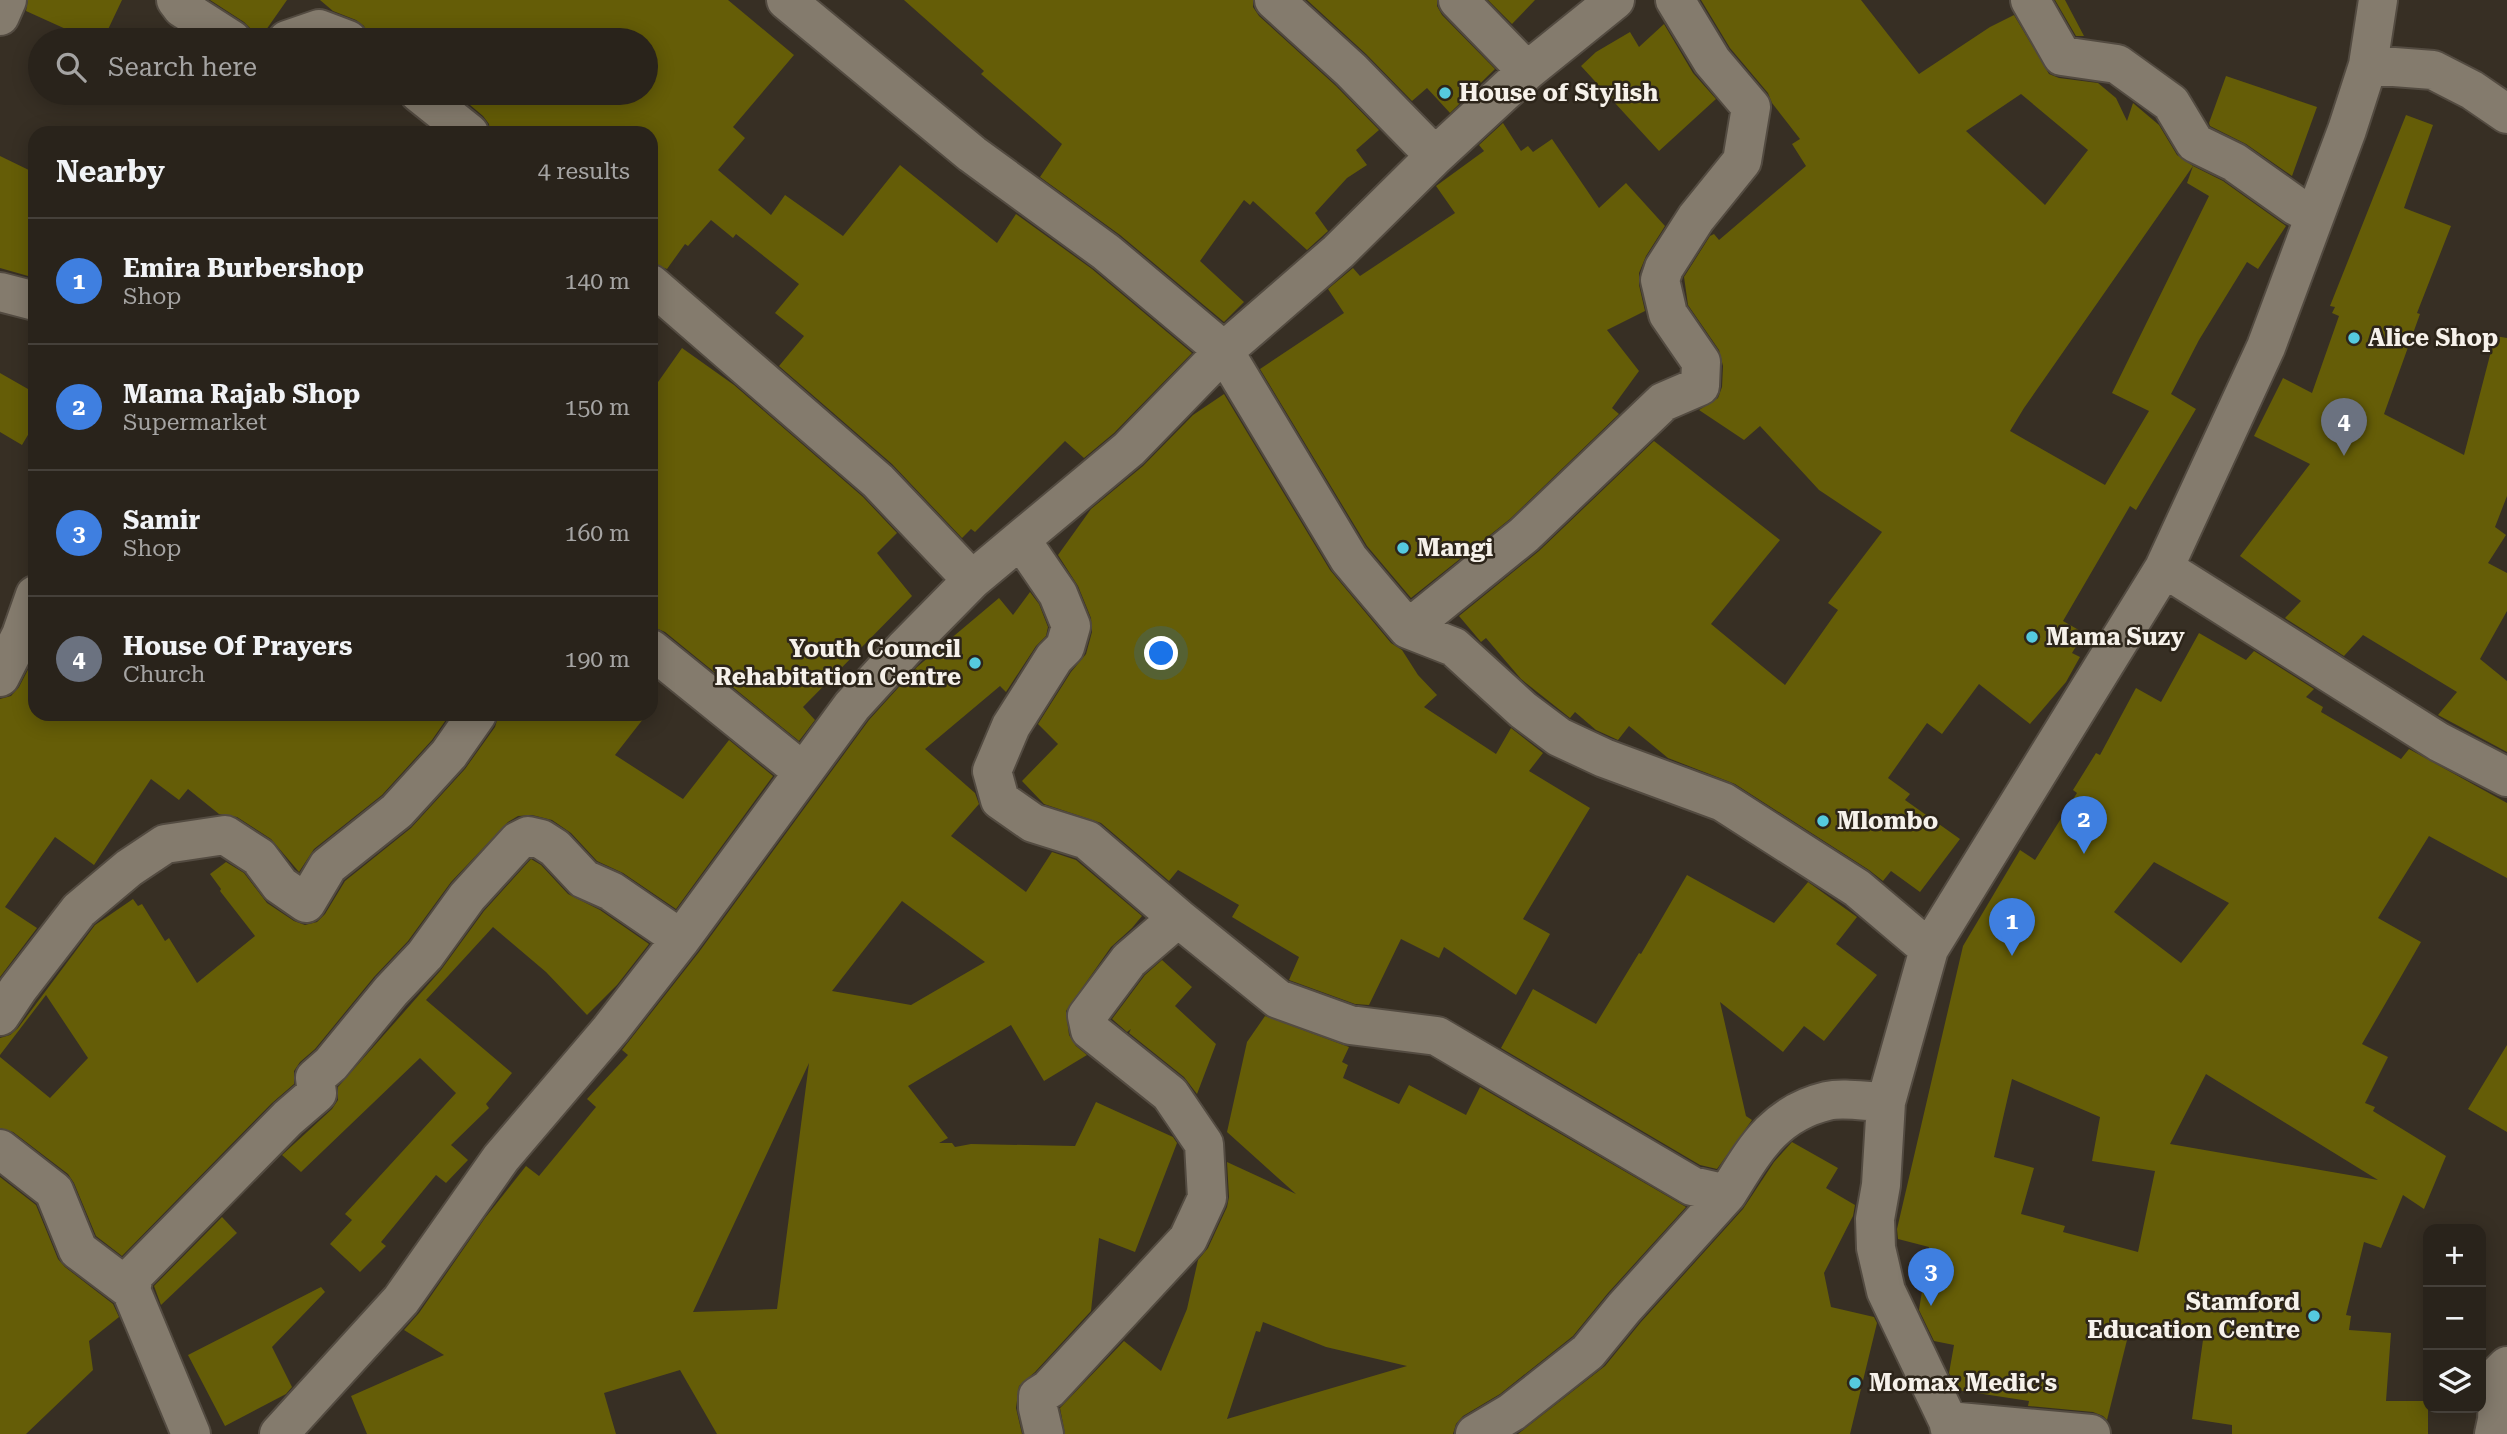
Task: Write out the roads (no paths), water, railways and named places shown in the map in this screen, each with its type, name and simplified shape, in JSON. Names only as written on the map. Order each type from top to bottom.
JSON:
[{"type":"street","points":[[0,16],[7,0]]},
{"type":"street","points":[[176,0],[182,8],[213,28]]},
{"type":"street","points":[[786,0],[972,154],[1106,252],[1224,351],[1349,559],[1408,629],[1454,647],[1523,710],[1559,737],[1604,758],[1723,802],[1857,888],[1929,949]]},
{"type":"street","points":[[1274,0],[1351,69],[1435,156]]},
{"type":"street","points":[[1458,0],[1527,71]]},
{"type":"street","points":[[279,1434],[401,1300],[501,1158],[610,1030],[681,939],[852,706],[972,580],[1129,449],[1224,351],[1338,251],[1527,71],[1615,0]]},
{"type":"street","points":[[1408,629],[1524,534],[1663,402],[1700,386],[1701,362],[1668,314],[1660,280],[1664,268],[1696,218],[1742,161],[1751,107],[1712,61],[1675,0]]},
{"type":"street","points":[[2030,0],[2062,56],[2118,64],[2171,103],[2195,143],[2234,162],[2296,206],[2315,216]]},
{"type":"street","points":[[2091,1434],[1950,1427],[1886,1291],[1875,1248],[1875,1219],[1881,1185],[1886,1102],[1929,949],[2164,568],[2266,346],[2347,130],[2368,65],[2378,0]]},
{"type":"street","points":[[2368,65],[2433,70],[2472,90],[2507,114]]},
{"type":"street","points":[[434,105],[460,126]]},
{"type":"street","points":[[658,290],[878,481],[972,580]]},
{"type":"street","points":[[0,292],[28,299]]},
{"type":"street","points":[[1021,540],[1058,594],[1071,626],[1065,647],[1054,658],[1011,726],[992,771],[1000,800],[1033,822],[1087,840],[1278,999],[1350,1025],[1437,1036],[1692,1186],[1727,1194]]},
{"type":"street","points":[[2164,568],[2439,742],[2507,777]]},
{"type":"street","points":[[0,677],[28,615]]},
{"type":"street","points":[[658,655],[802,771]]},
{"type":"street","points":[[0,1016],[79,910],[129,867],[165,844],[225,835],[259,857],[280,885],[306,903],[328,866],[397,811],[449,754],[472,721]]},
{"type":"street","points":[[131,1290],[134,1275],[288,1118],[317,1093],[315,1078],[331,1064],[425,954],[467,897],[518,841],[528,836],[548,843],[584,879],[611,891],[681,939]]},
{"type":"street","points":[[1044,1434],[1038,1396],[1049,1389],[1188,1239],[1207,1198],[1204,1144],[1170,1094],[1090,1030],[1087,1016],[1129,960],[1178,918]]},
{"type":"street","points":[[1475,1434],[1512,1412],[1588,1352],[1727,1194],[1756,1148],[1776,1125],[1797,1112],[1828,1101],[1886,1102]]},
{"type":"street","points":[[0,1149],[54,1191],[78,1250],[131,1290],[191,1434]]},
{"type":"street","points":[[2494,1434],[2499,1374],[2507,1366]]},
{"type":"place","name":"House of Stylish","points":[[1445,93]]},
{"type":"place","name":"Alice Shop","points":[[2354,338]]},
{"type":"place","name":"House Of Prayers","points":[[2344,456]]},
{"type":"place","name":"Mangi","points":[[1403,548]]},
{"type":"place","name":"Mama Suzy","points":[[2032,637]]},
{"type":"place","name":"Youth Council Rehabitation Centre","points":[[975,663]]},
{"type":"place","name":"Mlombo","points":[[1823,821]]},
{"type":"place","name":"Mama Rajab Shop","points":[[2084,854]]},
{"type":"place","name":"Emira Burbershop","points":[[2012,956]]},
{"type":"place","name":"Samir","points":[[1931,1306]]},
{"type":"place","name":"Stamford Education Centre","points":[[2314,1316]]},
{"type":"place","name":"Momax Medic's","points":[[1855,1383]]}]
